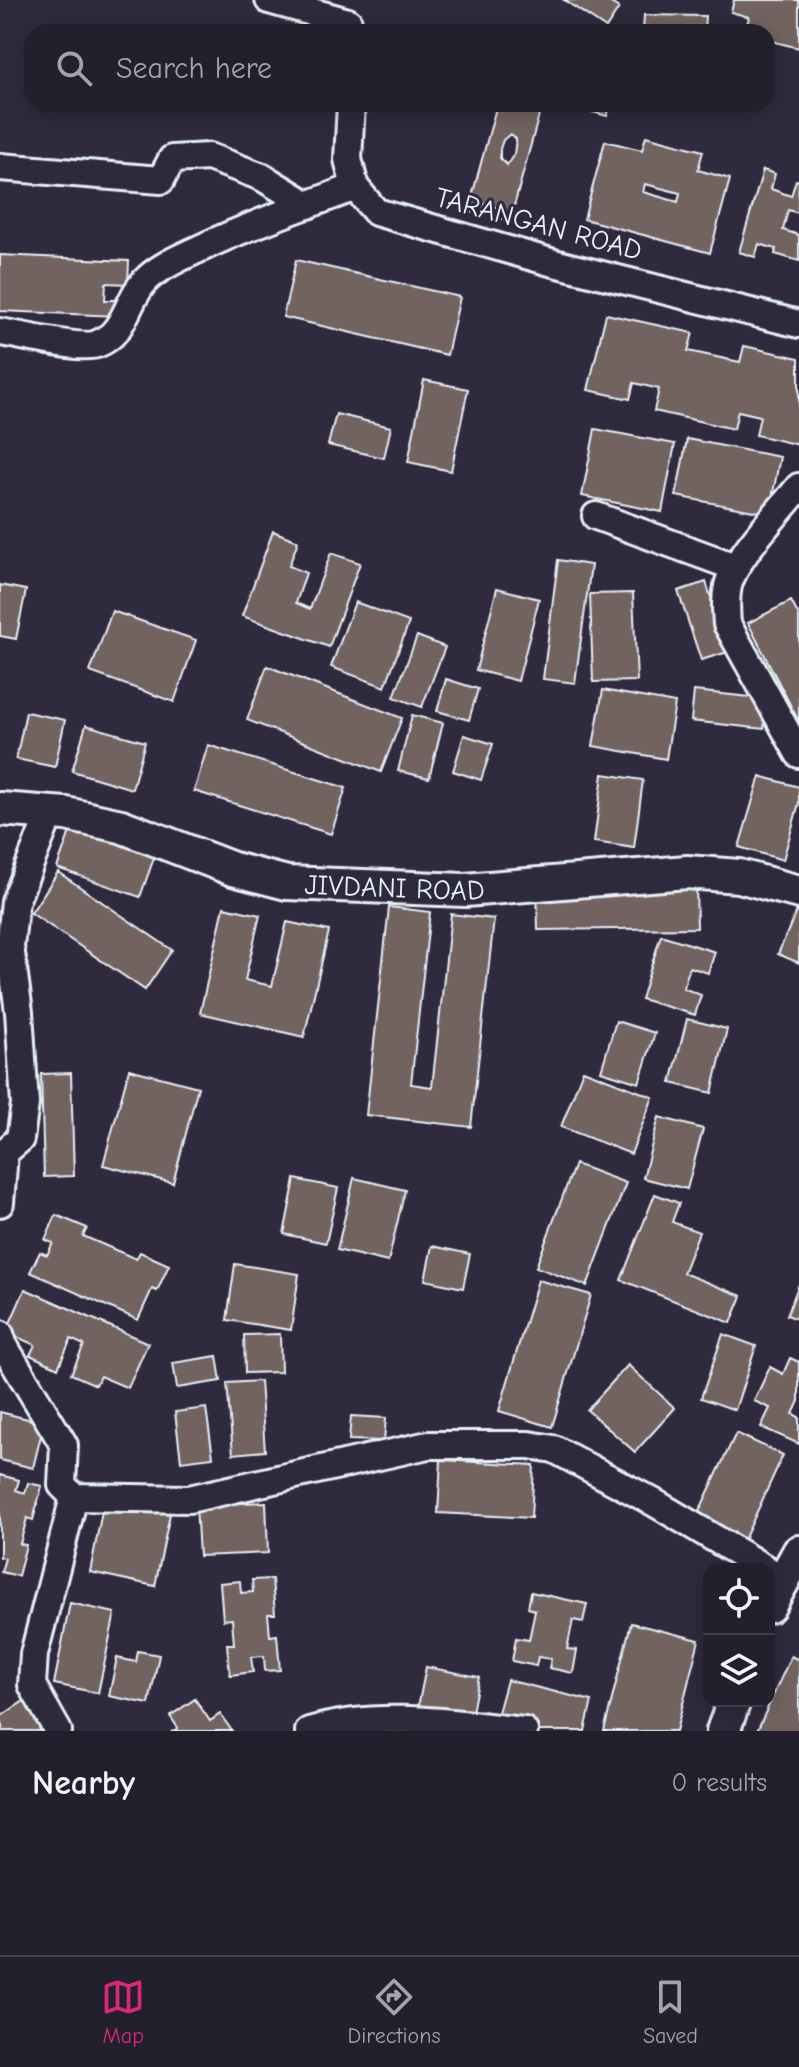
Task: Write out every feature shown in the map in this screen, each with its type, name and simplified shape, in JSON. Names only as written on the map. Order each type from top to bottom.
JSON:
[{"type":"main road","name":"JIVDANI ROAD","points":[[0,809],[50,813],[121,826],[233,869],[287,883],[465,890],[687,872],[739,876],[798,888]]},
{"type":"main road","points":[[775,1578],[799,1552]]},
{"type":"main road","points":[[723,1731],[732,1707]]},
{"type":"street","points":[[269,0],[348,24]]},
{"type":"street","points":[[0,332],[93,346],[110,339],[131,300],[148,278],[180,258],[231,234],[355,187],[348,159],[351,112]]},
{"type":"street","points":[[0,167],[161,180],[172,159],[209,157],[262,177],[308,205]]},
{"type":"street","name":"TARANGAN ROAD","points":[[355,187],[376,212],[554,263],[799,324]]},
{"type":"street","points":[[799,487],[735,567],[727,592],[727,624],[799,754]]},
{"type":"street","points":[[596,516],[735,567]]},
{"type":"street","points":[[0,1203],[2,1155],[20,1139],[25,1104],[19,1012],[10,946],[15,902],[50,813]]},
{"type":"street","points":[[0,1334],[4,1346],[64,1445],[62,1485],[74,1497],[189,1499],[428,1445],[529,1445],[554,1449],[655,1503],[745,1563]]},
{"type":"street","points":[[58,1731],[32,1685],[34,1654],[74,1497]]},
{"type":"street","points":[[309,1731],[328,1725],[397,1717],[524,1731]]},
{"type":"building","points":[[564,0],[606,0],[619,8],[609,24],[600,24]]},
{"type":"building","points":[[734,0],[799,0],[799,48],[775,42],[775,24],[747,24],[749,17],[731,12]]},
{"type":"building","points":[[644,15],[705,16],[704,24],[643,24]]},
{"type":"building","points":[[495,112],[540,112],[510,221],[500,218],[502,209],[483,204],[480,214],[468,211]],"holes":[[[510,134],[516,139],[514,154],[507,165],[500,158],[503,140]]]},
{"type":"building","points":[[646,136],[703,151],[698,170],[730,179],[710,253],[584,219],[605,141],[642,150]],"holes":[[[645,184],[680,193],[678,202],[643,192]]]},
{"type":"building","points":[[763,170],[775,174],[771,189],[791,196],[796,180],[799,181],[798,213],[788,210],[783,230],[799,235],[799,261],[775,254],[776,249],[759,244],[755,257],[739,252]]},
{"type":"building","points":[[0,255],[129,261],[128,284],[106,283],[105,300],[118,300],[118,316],[0,311]]},
{"type":"building","points":[[296,260],[460,297],[447,355],[283,317]]},
{"type":"building","points":[[606,314],[693,333],[688,351],[740,362],[744,346],[799,358],[799,445],[756,435],[760,416],[738,411],[734,429],[654,411],[659,389],[634,383],[630,399],[588,390]]},
{"type":"building","points":[[424,380],[468,389],[451,471],[408,462]]},
{"type":"building","points":[[336,414],[391,427],[384,458],[328,445]]},
{"type":"building","points":[[595,429],[675,444],[662,512],[582,496]]},
{"type":"building","points":[[687,439],[780,457],[769,514],[676,496]]},
{"type":"building","points":[[273,531],[298,541],[289,566],[306,573],[296,603],[310,609],[331,553],[360,563],[329,647],[242,616]]},
{"type":"building","points":[[558,560],[591,565],[575,683],[543,679]]},
{"type":"building","points":[[706,582],[728,652],[701,660],[678,591]]},
{"type":"building","points":[[0,585],[26,590],[16,639],[0,636]]},
{"type":"building","points":[[497,588],[539,599],[518,681],[476,670]]},
{"type":"building","points":[[633,593],[637,681],[593,682],[590,594]]},
{"type":"building","points":[[791,601],[799,616],[799,722],[748,623]]},
{"type":"building","points":[[355,602],[409,622],[385,687],[331,667]]},
{"type":"building","points":[[112,611],[196,640],[174,702],[90,672]]},
{"type":"building","points":[[417,636],[445,647],[422,707],[394,697]]},
{"type":"building","points":[[267,666],[402,718],[381,772],[247,720]]},
{"type":"building","points":[[446,679],[478,689],[469,720],[437,711]]},
{"type":"building","points":[[603,690],[675,703],[666,759],[593,746]]},
{"type":"building","points":[[694,691],[768,699],[764,729],[691,721]]},
{"type":"building","points":[[26,712],[65,720],[55,767],[16,759]]},
{"type":"building","points":[[412,715],[443,723],[429,778],[398,771]]},
{"type":"building","points":[[86,725],[145,742],[132,789],[72,771]]},
{"type":"building","points":[[464,735],[493,744],[481,780],[453,771]]},
{"type":"building","points":[[208,745],[346,788],[331,834],[194,791]]},
{"type":"building","points":[[603,774],[643,780],[634,848],[594,842]]},
{"type":"building","points":[[760,776],[799,787],[799,803],[783,860],[739,847]]},
{"type":"building","points":[[72,826],[155,855],[140,897],[57,868]]},
{"type":"building","points":[[58,872],[172,950],[145,990],[31,913]]},
{"type":"building","points":[[696,883],[697,928],[538,930],[537,885]]},
{"type":"building","points":[[224,907],[260,915],[245,980],[272,986],[287,922],[329,931],[304,1037],[200,1013]]},
{"type":"building","points":[[389,907],[430,912],[411,1084],[432,1087],[451,914],[494,919],[471,1127],[366,1115]]},
{"type":"building","points":[[799,907],[799,963],[778,954]]},
{"type":"building","points":[[661,935],[715,952],[708,973],[690,967],[683,988],[701,995],[695,1015],[641,999]]},
{"type":"building","points":[[687,1019],[727,1029],[712,1093],[671,1083]]},
{"type":"building","points":[[616,1021],[655,1033],[639,1083],[601,1071]]},
{"type":"building","points":[[129,1069],[198,1087],[173,1183],[103,1165]]},
{"type":"building","points":[[583,1070],[653,1097],[631,1154],[561,1127]]},
{"type":"building","points":[[71,1073],[74,1176],[44,1177],[41,1074]]},
{"type":"building","points":[[659,1117],[703,1129],[687,1189],[643,1178]]},
{"type":"building","points":[[575,1164],[626,1183],[587,1286],[536,1267]]},
{"type":"building","points":[[354,1178],[405,1190],[388,1262],[337,1250]]},
{"type":"building","points":[[295,1179],[338,1188],[326,1243],[284,1234]]},
{"type":"building","points":[[655,1194],[679,1203],[672,1222],[699,1232],[683,1273],[742,1296],[731,1323],[621,1280]]},
{"type":"building","points":[[56,1215],[87,1228],[83,1236],[136,1259],[140,1252],[169,1265],[157,1291],[152,1289],[138,1320],[30,1272],[40,1252],[47,1255],[53,1243],[45,1240]]},
{"type":"building","points":[[432,1246],[470,1254],[463,1288],[425,1280]]},
{"type":"building","points":[[235,1264],[299,1274],[291,1330],[227,1320]]},
{"type":"building","points":[[538,1280],[591,1295],[552,1427],[499,1411]]},
{"type":"building","points":[[799,1284],[799,1320],[787,1315]]},
{"type":"building","points":[[25,1289],[148,1343],[128,1388],[100,1376],[96,1385],[71,1374],[84,1345],[71,1339],[58,1368],[30,1355],[35,1345],[6,1332]]},
{"type":"building","points":[[280,1334],[281,1372],[245,1373],[244,1335]]},
{"type":"building","points":[[723,1334],[756,1346],[735,1410],[701,1398]]},
{"type":"building","points":[[217,1356],[221,1381],[177,1388],[173,1363]]},
{"type":"building","points":[[790,1358],[799,1362],[799,1401],[793,1414],[799,1417],[799,1444],[761,1427],[770,1408],[754,1401],[770,1367],[783,1374]]},
{"type":"building","points":[[628,1365],[675,1408],[635,1452],[587,1410]]},
{"type":"building","points":[[260,1381],[265,1451],[233,1454],[227,1383]]},
{"type":"building","points":[[206,1408],[213,1457],[181,1461],[175,1412]]},
{"type":"building","points":[[0,1412],[44,1423],[33,1468],[0,1460]]},
{"type":"building","points":[[351,1416],[386,1418],[384,1441],[349,1440]]},
{"type":"building","points":[[736,1433],[783,1455],[744,1540],[696,1518]]},
{"type":"building","points":[[441,1460],[534,1465],[531,1518],[438,1513]]},
{"type":"building","points":[[0,1475],[19,1480],[16,1490],[25,1493],[28,1483],[42,1486],[33,1520],[27,1518],[20,1544],[26,1545],[18,1576],[1,1572],[5,1558],[0,1557]]},
{"type":"building","points":[[104,1501],[170,1514],[155,1586],[90,1572]]},
{"type":"building","points":[[266,1502],[268,1553],[199,1556],[196,1505]]},
{"type":"building","points":[[272,1579],[275,1614],[268,1614],[270,1636],[277,1635],[280,1670],[265,1671],[264,1656],[251,1657],[253,1672],[230,1675],[227,1644],[234,1644],[232,1619],[223,1620],[220,1583],[240,1581],[241,1593],[253,1592],[252,1580]]},
{"type":"building","points":[[531,1592],[587,1604],[583,1622],[573,1620],[567,1649],[577,1650],[573,1673],[549,1668],[551,1659],[538,1657],[536,1666],[512,1661],[516,1638],[529,1640],[535,1610],[528,1608]]},
{"type":"building","points":[[70,1603],[115,1613],[98,1693],[54,1684]]},
{"type":"building","points":[[631,1623],[699,1640],[676,1731],[604,1731]]},
{"type":"building","points":[[138,1651],[159,1655],[149,1704],[109,1696],[117,1658],[136,1662]]},
{"type":"building","points":[[791,1656],[799,1660],[799,1731],[757,1731],[768,1707],[775,1707],[775,1691]]},
{"type":"building","points":[[426,1667],[479,1677],[471,1717],[418,1707]]},
{"type":"building","points":[[507,1680],[592,1701],[585,1731],[537,1731],[496,1720]]},
{"type":"building","points":[[27,1699],[48,1731],[3,1731],[0,1717]]},
{"type":"building","points":[[195,1699],[210,1721],[220,1714],[232,1731],[173,1731],[178,1728],[170,1716]]}]
